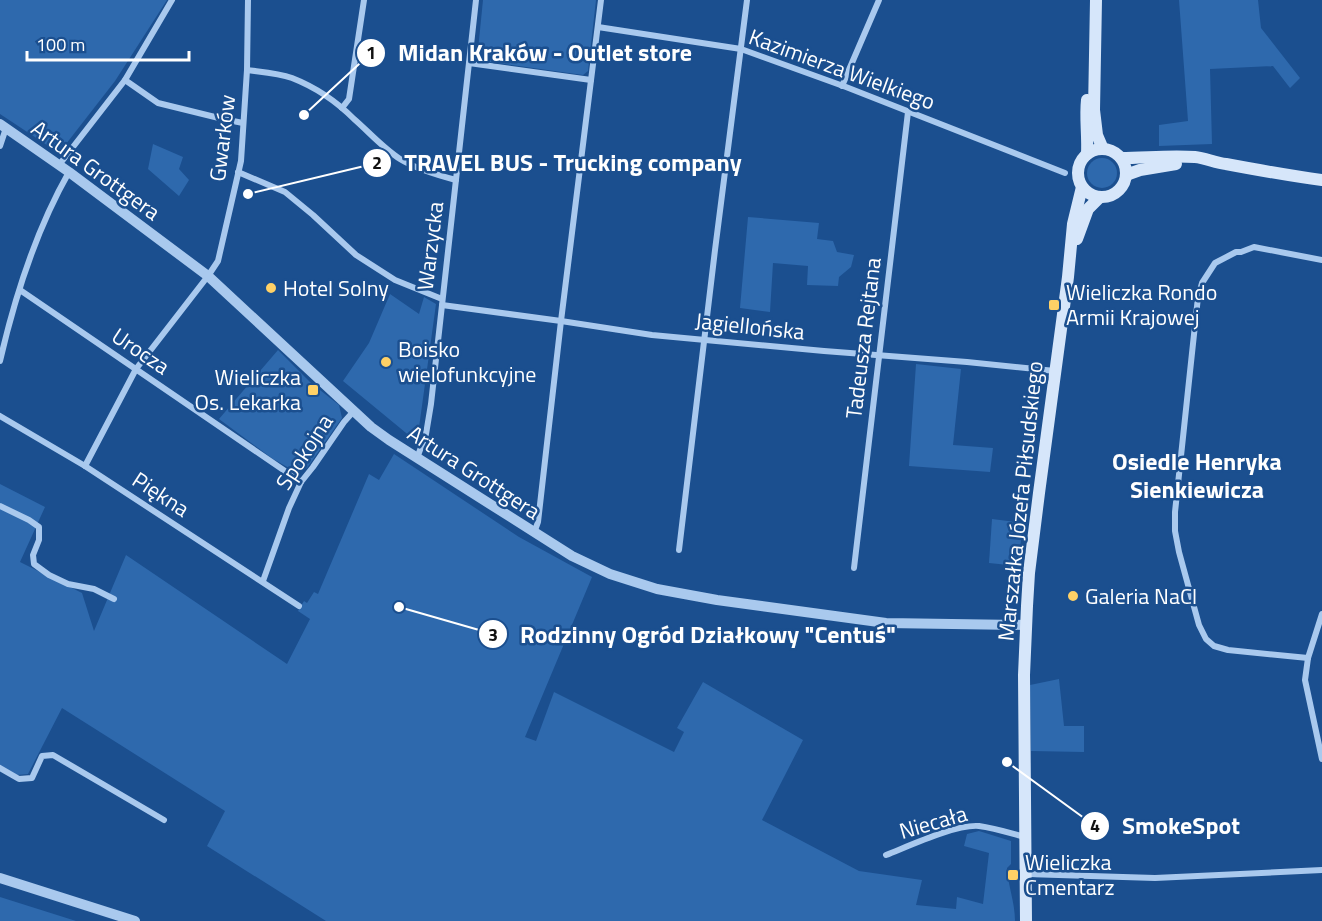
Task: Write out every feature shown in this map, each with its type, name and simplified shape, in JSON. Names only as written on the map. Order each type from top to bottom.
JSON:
[{"type":"main road","points":[[1096,0],[1094,110],[1095,124],[1103,149]]},
{"type":"main road","points":[[1087,154],[1088,85],[1095,58]]},
{"type":"main road","points":[[1103,149],[1116,153],[1121,158],[1126,175],[1117,192],[1100,197],[1082,188],[1077,173],[1082,159],[1087,154],[1103,149]]},
{"type":"main road","points":[[1121,158],[1181,156],[1322,180]]},
{"type":"main road","points":[[1126,175],[1165,165],[1216,163]]},
{"type":"main road","name":"Marszałka Józefa Piłsudskiego","points":[[1026,921],[1024,675],[1029,573],[1073,224],[1082,188]]},
{"type":"main road","name":"Marszałka Józefa Piłsudskiego","points":[[1069,266],[1083,220],[1088,209],[1100,197]]},
{"type":"street","points":[[59,165],[125,80],[172,0]]},
{"type":"street","name":"Gwarków","points":[[85,466],[136,369],[218,261],[241,161],[247,70],[248,0]]},
{"type":"street","points":[[342,108],[349,99],[364,0]]},
{"type":"street","name":"Warzycka","points":[[417,458],[428,424],[476,0]]},
{"type":"street","points":[[534,533],[538,522],[602,0]]},
{"type":"street","points":[[679,550],[747,0]]},
{"type":"street","points":[[842,86],[879,0]]},
{"type":"street","name":"Kazimierza Wielkiego","points":[[598,27],[741,49],[1065,173]]},
{"type":"street","points":[[469,63],[591,80]]},
{"type":"street","points":[[247,70],[293,78],[329,98],[400,159],[431,173],[456,180]]},
{"type":"street","points":[[125,80],[159,102],[243,123]]},
{"type":"street","name":"Tadeusza Rejtana","points":[[854,568],[908,112]]},
{"type":"street","points":[[0,146],[3,126]]},
{"type":"street","name":"Artura Grottgera","points":[[3,126],[69,172],[208,276],[353,412],[388,440],[572,556],[637,583],[680,594],[886,623],[1026,625]]},
{"type":"street","points":[[0,361],[8,326],[36,244],[69,172]]},
{"type":"street","name":"Jagiellońska","points":[[238,172],[285,192],[356,255],[395,280],[442,302],[652,335],[1055,370]]},
{"type":"street","points":[[1308,658],[1228,650],[1214,646],[1206,639],[1199,625],[1179,552],[1175,512],[1197,307],[1202,282],[1215,263],[1236,252],[1254,247],[1322,260]]},
{"type":"street","name":"Urocza","points":[[20,290],[301,482]]},
{"type":"street","name":"Spokojna","points":[[263,581],[289,507],[301,482],[353,412]]},
{"type":"street","name":"Piękna","points":[[0,416],[85,466],[299,606]]},
{"type":"street","points":[[0,506],[39,527],[39,540],[33,555],[34,564],[49,575],[68,584],[94,589],[114,599]]},
{"type":"street","points":[[1322,614],[1308,658],[1305,680],[1322,759]]},
{"type":"street","points":[[0,768],[19,779],[32,778],[42,756],[53,755],[164,820]]},
{"type":"street","name":"Niecała","points":[[886,855],[965,827],[979,826],[1026,837]]},
{"type":"street","points":[[1026,874],[1155,878],[1322,870]]},
{"type":"street","points":[[0,878],[135,921]]},
{"type":"shaded area","points":[[0,0],[167,0],[115,81],[59,153],[0,114]]},
{"type":"shaded area","points":[[483,0],[596,0],[588,71],[583,75],[477,60]]},
{"type":"shaded area","points":[[1179,0],[1258,0],[1261,28],[1300,78],[1290,88],[1273,66],[1210,69],[1212,144],[1159,146],[1159,125],[1188,121]]},
{"type":"shaded area","points":[[153,144],[183,157],[179,169],[189,180],[179,196],[148,169]]},
{"type":"shaded area","points":[[1102,158],[1113,162],[1117,173],[1113,184],[1102,188],[1091,184],[1087,173],[1091,162]]},
{"type":"shaded area","points":[[748,217],[819,223],[817,239],[833,241],[837,252],[854,255],[851,267],[839,277],[838,286],[807,285],[808,266],[773,263],[770,312],[740,308]]},
{"type":"shaded area","name":"Boisko wielofunkcyjne","points":[[390,294],[419,314],[424,297],[436,304],[417,442],[343,381],[369,343]]},
{"type":"shaded area","points":[[278,350],[311,383],[339,405],[342,418],[307,468],[298,473],[273,459],[219,419]]},
{"type":"shaded area","points":[[916,364],[961,369],[953,445],[993,448],[990,472],[909,466]]},
{"type":"shaded area","points":[[394,454],[519,537],[592,577],[525,737],[536,741],[554,692],[674,752],[684,732],[677,728],[703,682],[803,740],[762,820],[859,871],[922,880],[916,905],[956,909],[957,897],[983,904],[989,853],[964,846],[967,834],[979,831],[1011,841],[1011,864],[1007,868],[1015,921],[326,921],[207,846],[225,811],[62,708],[28,774],[17,775],[0,766],[0,484],[45,507],[20,562],[82,593],[94,631],[126,555],[287,664],[310,619],[298,611],[304,601],[307,603],[314,592],[318,594],[369,474],[379,480]]},
{"type":"shaded area","points":[[992,519],[1023,523],[1018,566],[989,563]]},
{"type":"shaded area","points":[[1059,679],[1064,726],[1084,726],[1084,752],[1031,751],[1030,685]]},
{"type":"shaded area","points":[[0,897],[76,921],[0,921]]},
{"type":"place","name":"Midan Kraków - Outlet store","points":[[304,115]]},
{"type":"place","name":"TRAVEL BUS - Trucking company","points":[[248,194]]},
{"type":"place","name":"Hotel Solny","points":[[271,288]]},
{"type":"place","name":"Wieliczka Rondo Armii Krajowej","points":[[1054,305]]},
{"type":"place","name":"Boisko wielofunkcyjne","points":[[386,362]]},
{"type":"place","name":"Wieliczka Os. Lekarka","points":[[313,390]]},
{"type":"place","name":"Galeria NaCl","points":[[1073,596]]},
{"type":"place","name":"Rodzinny Ogród Działkowy \"Centuś\"","points":[[399,607]]},
{"type":"place","name":"SmokeSpot","points":[[1007,762]]},
{"type":"place","name":"Wieliczka Cmentarz","points":[[1013,875]]},
{"type":"district","name":"Osiedle Henryka Sienkiewicza","points":[[1197,475]]}]
